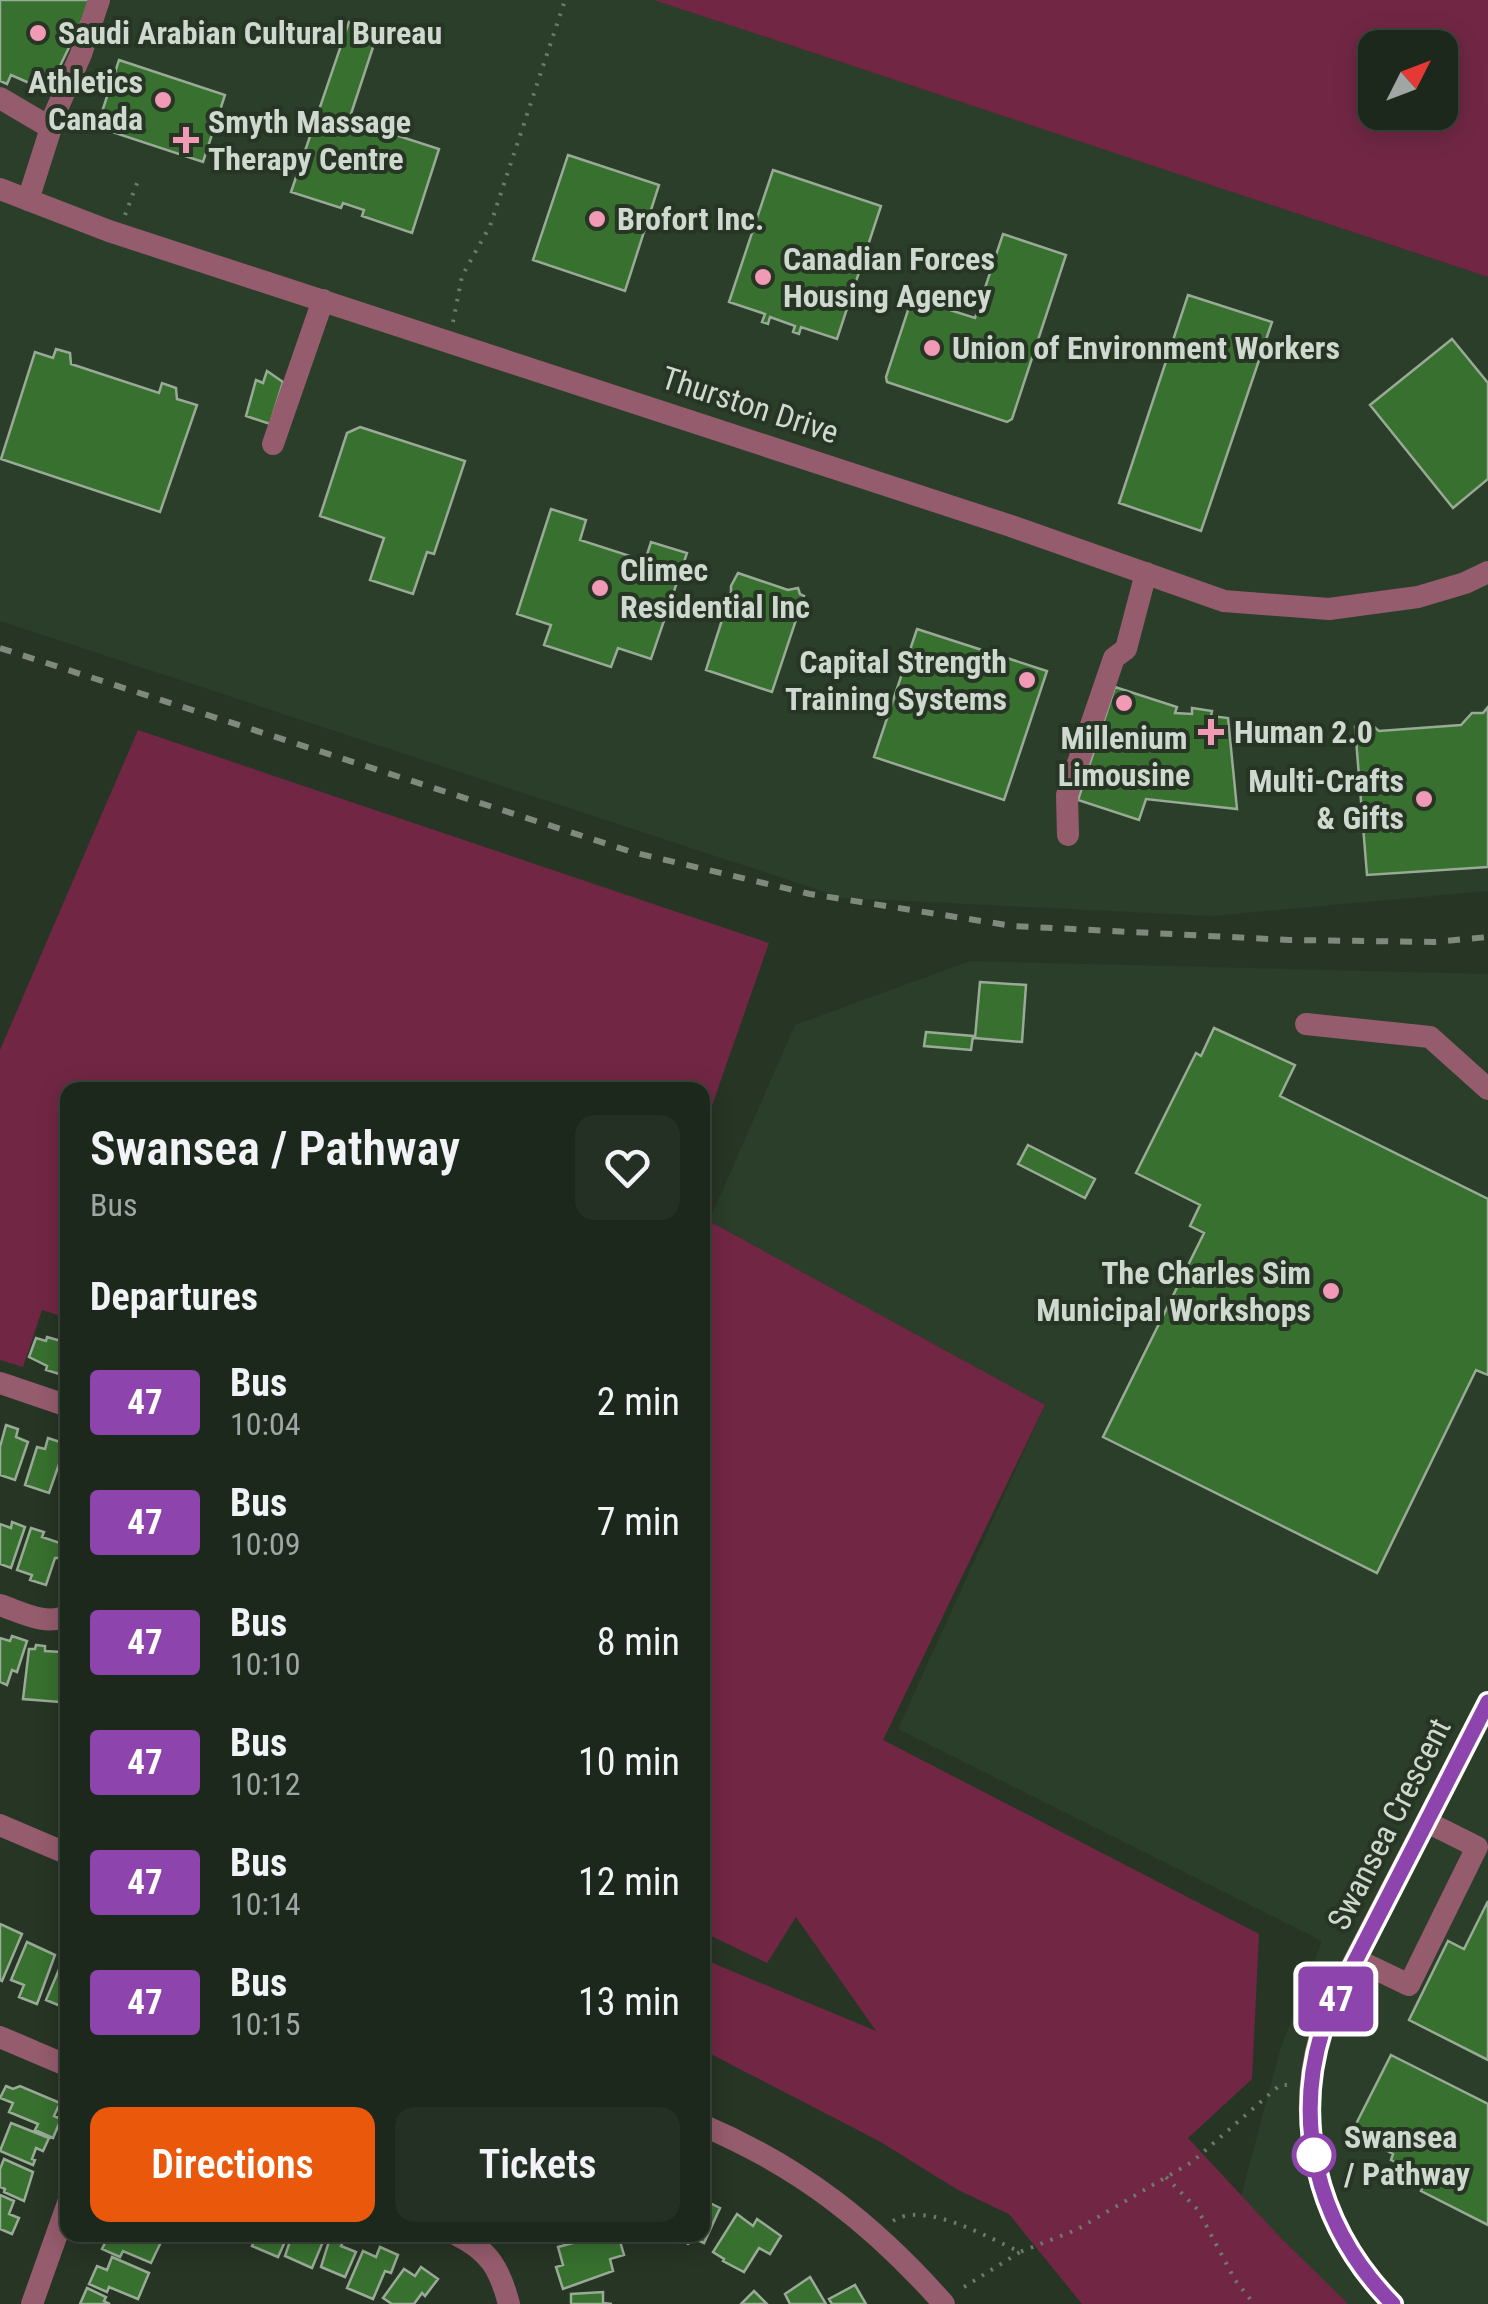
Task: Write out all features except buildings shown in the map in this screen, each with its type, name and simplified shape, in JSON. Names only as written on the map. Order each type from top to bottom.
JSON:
[{"type":"street","points":[[28,200],[49,127],[81,54],[99,0]]},
{"type":"street","points":[[0,98],[49,127]]},
{"type":"street","name":"Thurston Drive","points":[[0,188],[109,232],[450,341],[1224,601],[1329,610],[1418,596],[1488,572]]},
{"type":"street","points":[[273,444],[323,300]]},
{"type":"street","points":[[1068,835],[1068,795],[1114,658],[1126,649],[1146,573]]},
{"type":"street","points":[[1306,1024],[1430,1036],[1488,1089]]},
{"type":"street","points":[[0,1383],[60,1403]]},
{"type":"street","points":[[0,1605],[42,1620],[60,1620]]},
{"type":"street","name":"Swansea Crescent","points":[[1393,2304],[1352,2252],[1325,2202],[1308,2129],[1315,2047],[1488,1702]]},
{"type":"street","points":[[1357,1960],[1409,1985],[1478,1847],[1427,1822]]},
{"type":"street","points":[[0,1826],[60,1851]]},
{"type":"street","points":[[0,2037],[60,2063]]},
{"type":"street","points":[[710,2129],[794,2172],[878,2234],[944,2304]]},
{"type":"street","points":[[32,2304],[60,2225]]},
{"type":"street","points":[[472,2242],[501,2272],[509,2304]]},
{"type":"path","points":[[450,341],[462,276],[490,226],[565,0]]},
{"type":"path","points":[[126,215],[139,178]]},
{"type":"path","points":[[964,2287],[1020,2252],[1076,2230],[1192,2162],[1280,2084],[1310,2086]]},
{"type":"path","points":[[1166,2177],[1198,2210],[1235,2280],[1254,2304]]},
{"type":"path","points":[[878,2234],[898,2217],[930,2214],[1020,2252]]},
{"type":"shaded area","points":[[0,0],[654,0],[1488,277],[1488,891],[1212,916],[843,898],[0,621]]},
{"type":"shaded area","points":[[654,0],[1488,0],[1488,277]]},
{"type":"shaded area","points":[[138,730],[769,943],[710,1111],[710,1082],[60,1082],[60,1316],[42,1310],[23,1367],[0,1360],[0,1050]]},
{"type":"shaded area","points":[[970,961],[1488,974],[1488,2304],[1318,2304],[1230,2237],[1281,2047],[1322,1941],[898,1729],[1045,1405],[710,1222],[795,1025]]},
{"type":"shaded area","points":[[710,1222],[1045,1405],[883,1740],[1259,1934],[1252,2079],[1188,2138],[1348,2304],[1082,2304],[1009,2214],[710,2054],[710,1962],[876,2031],[796,1917],[767,1963],[710,1935]]},
{"type":"railway","points":[[0,648],[632,852],[810,894],[1013,926],[1289,940],[1434,942],[1488,937]]},
{"type":"bus line","name":"47","points":[[1393,2304],[1352,2252],[1325,2202],[1308,2129],[1315,2047],[1328,2014],[1488,1702]]},
{"type":"place","name":"Saudi Arabian Cultural Bureau","points":[[38,33]]},
{"type":"place","name":"Athletics Canada","points":[[163,100]]},
{"type":"place","name":"Smyth Massage Therapy Centre","points":[[186,140]]},
{"type":"place","name":"Brofort Inc.","points":[[597,219]]},
{"type":"place","name":"Canadian Forces Housing Agency","points":[[763,277]]},
{"type":"place","name":"Union of Environment Workers","points":[[932,348]]},
{"type":"place","name":"Climec Residential Inc","points":[[600,588]]},
{"type":"place","name":"Capital Strength Training Systems","points":[[1027,680]]},
{"type":"place","name":"Millenium Limousine","points":[[1124,703]]},
{"type":"place","name":"Human 2.0","points":[[1211,732]]},
{"type":"place","name":"Multi-Crafts & Gifts","points":[[1424,799]]},
{"type":"place","name":"The Charles Sim Municipal Workshops","points":[[1331,1291]]},
{"type":"place","name":"Swansea / Pathway","points":[[1314,2155]]}]
